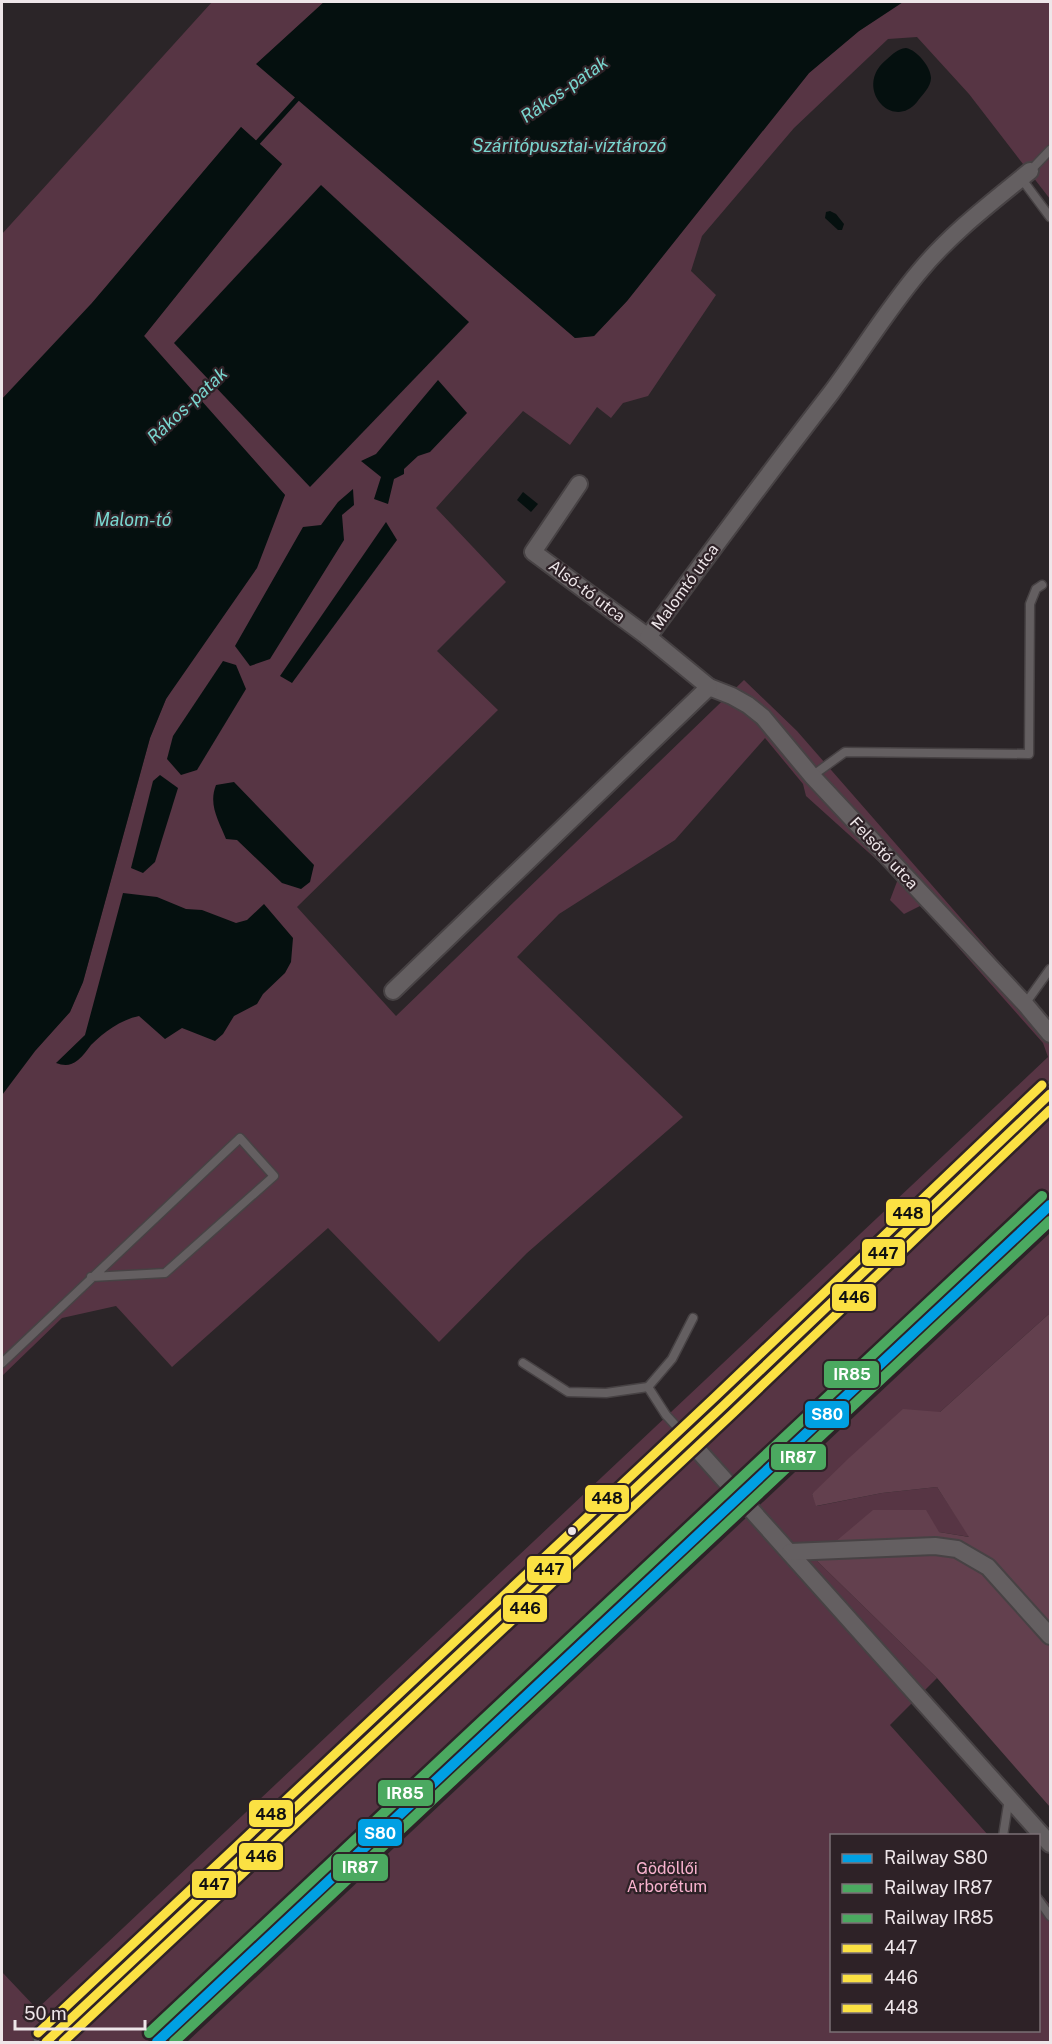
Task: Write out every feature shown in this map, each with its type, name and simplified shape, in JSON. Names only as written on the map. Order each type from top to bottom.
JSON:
[{"type":"main road","points":[[46,2043],[1050,1094]]},
{"type":"street","name":"Malomtó utca","points":[[709,687],[648,637],[921,270],[991,201],[1026,175]]},
{"type":"street","name":"Alsó-tó utca","points":[[579,484],[533,552],[648,637]]},
{"type":"street","name":"Felsőtó utca","points":[[709,687],[732,696],[763,717],[812,776],[1025,1004],[1050,1034]]},
{"type":"street","points":[[393,991],[709,687]]},
{"type":"street","points":[[687,1438],[1050,1844]]},
{"type":"street","points":[[790,1552],[935,1546],[957,1549],[988,1567],[1050,1636]]},
{"type":"lane","points":[[1050,150],[1026,175],[1050,217]]},
{"type":"lane","points":[[812,776],[845,752],[1029,754],[1030,604],[1036,589],[1042,585]]},
{"type":"lane","points":[[1025,1004],[1050,969]]},
{"type":"lane","points":[[2,1363],[91,1277],[240,1138],[274,1176],[165,1273],[91,1277]]},
{"type":"lane","points":[[524,1363],[568,1392],[606,1393],[648,1387],[672,1359],[693,1318]]},
{"type":"lane","points":[[648,1387],[666,1415],[687,1438]]},
{"type":"lane","points":[[1003,1834],[1009,1798]]},
{"type":"lane","points":[[1040,1902],[1050,1916]]},
{"type":"green space","points":[[212,2],[324,2],[257,64],[575,338],[594,336],[627,301],[809,73],[859,31],[903,2],[1050,2],[1050,199],[969,94],[917,37],[888,39],[794,128],[702,236],[691,271],[716,295],[648,396],[623,403],[611,418],[597,407],[570,445],[523,411],[436,508],[506,582],[437,651],[498,710],[297,907],[396,1016],[744,680],[797,731],[1050,1020],[1050,1194],[147,2042],[2,2042],[2,1972],[37,2009],[1048,1057],[1043,1043],[926,911],[920,906],[904,914],[890,900],[898,879],[806,796],[803,784],[765,738],[675,840],[559,914],[517,957],[683,1117],[527,1253],[439,1342],[328,1228],[172,1367],[116,1306],[62,1318],[2,1376],[2,1095],[35,1051],[70,1012],[83,982],[150,738],[166,699],[285,495],[144,336],[282,164],[241,127],[92,303],[2,399],[2,234]]},
{"type":"green space","name":"Gödöllői Arborétum","points":[[1050,1233],[1050,1313],[940,1412],[812,1494],[817,1506],[882,1493],[937,1487],[970,1537],[939,1532],[815,1559],[937,1678],[890,1725],[987,1834],[830,1834],[830,2032],[1040,2032],[1040,1893],[1050,1905],[1050,2042],[187,2042]]},
{"type":"shaded area","points":[[1050,1313],[1050,1807],[937,1678],[815,1559],[873,1510],[926,1510],[939,1532],[969,1537],[937,1487],[882,1493],[816,1506],[812,1494],[903,1409],[940,1412]]},
{"type":"water","name":"Száritópusztai-víztározó","points":[[324,2],[903,2],[859,31],[809,73],[627,301],[594,336],[575,338],[256,64]]},
{"type":"water","points":[[906,48],[915,52],[923,60],[929,69],[931,81],[917,102],[907,110],[897,112],[888,109],[880,102],[873,82],[877,71],[886,60]]},
{"type":"water","name":"Malom-tó","points":[[241,127],[282,164],[144,336],[285,495],[257,568],[166,699],[150,738],[83,982],[70,1012],[35,1051],[2,1095],[2,399],[92,303]]},
{"type":"water","points":[[321,185],[469,322],[310,487],[174,343]]},
{"type":"water","points":[[826,212],[836,214],[844,224],[842,230],[838,230],[825,218]]},
{"type":"water","points":[[438,380],[467,413],[430,452],[418,456],[404,469],[404,474],[394,479],[388,504],[374,499],[381,477],[361,461],[376,454]]},
{"type":"water","points":[[353,489],[354,505],[342,515],[344,540],[270,659],[250,666],[235,646],[303,527],[321,525],[338,502]]},
{"type":"water","points":[[523,492],[538,504],[531,512],[517,500]]},
{"type":"water","points":[[386,522],[397,540],[292,683],[280,676]]},
{"type":"water","points":[[223,661],[236,665],[246,689],[197,770],[181,775],[167,759],[173,736]]},
{"type":"water","points":[[160,775],[178,788],[155,862],[143,873],[131,868],[153,781]]},
{"type":"water","points":[[234,782],[314,865],[310,882],[301,889],[282,883],[237,840],[226,839],[215,813],[213,799],[216,785]]},
{"type":"water","points":[[123,893],[157,897],[186,909],[202,910],[236,923],[247,920],[264,904],[293,938],[291,962],[285,973],[263,994],[257,1004],[234,1016],[223,1034],[215,1041],[182,1028],[165,1039],[139,1016],[125,1020],[107,1031],[75,1062],[67,1065],[56,1063],[85,1035]]},
{"type":"waterway","points":[[258,142],[297,99]]},
{"type":"waterway","name":"Rákos-patak","points":[[191,401],[215,378]]},
{"type":"rail line","name":"IR85","points":[[149,2033],[1042,1196]]},
{"type":"rail line","name":"S80","points":[[157,2042],[1050,1205]]},
{"type":"rail line","name":"IR87","points":[[174,2042],[1050,1221]]},
{"type":"transit line","name":"448","points":[[38,2033],[715,1397],[1042,1085]]},
{"type":"transit line","name":"447","points":[[46,2042],[723,1406],[1050,1094]]},
{"type":"transit line","name":"446","points":[[63,2042],[731,1415],[1050,1110]]}]
